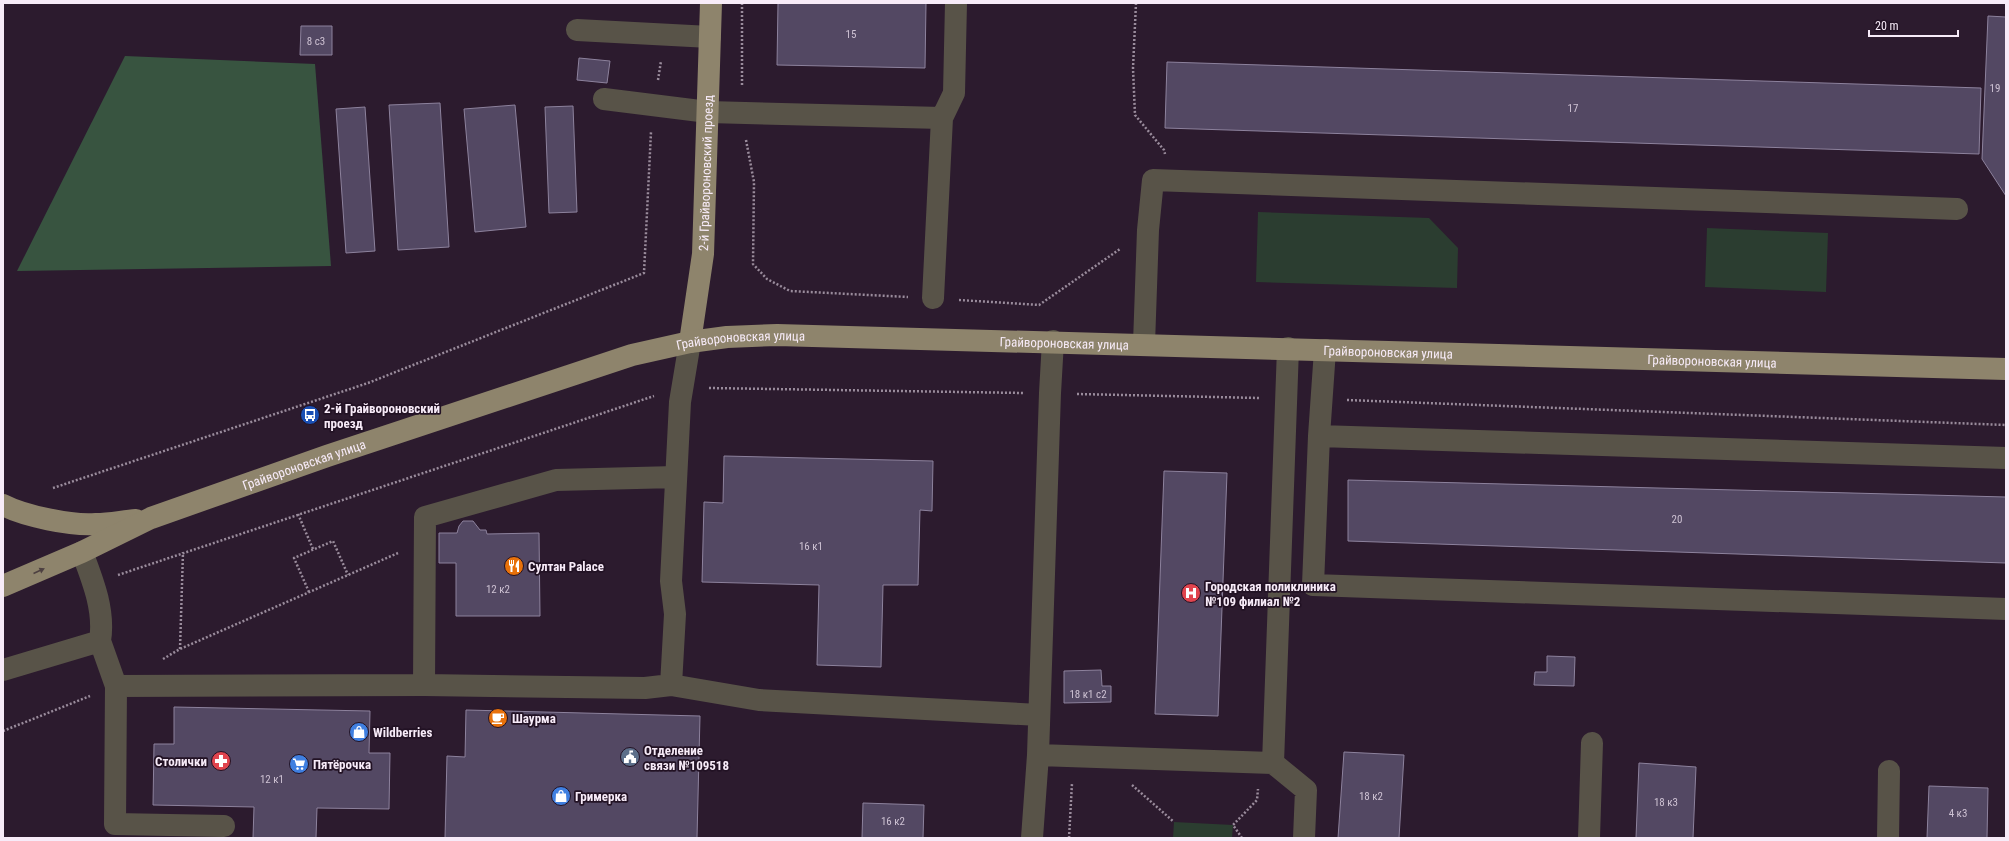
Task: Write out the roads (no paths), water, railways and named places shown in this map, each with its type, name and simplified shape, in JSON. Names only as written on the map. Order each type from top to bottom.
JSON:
[{"type":"main road","name":"2-й Грайвороновский проезд","points":[[690,342],[703,254],[711,3]]},
{"type":"main road","name":"Грайвороновская улица","points":[[151,518],[326,456],[620,359],[690,342],[727,337],[777,335],[1053,341],[2006,369]]},
{"type":"main road","points":[[3,505],[17,512],[48,519],[94,525],[151,518]]},
{"type":"main road","points":[[3,586],[82,552],[151,518]]},
{"type":"street","points":[[933,298],[942,118],[954,93],[956,3]]},
{"type":"street","points":[[577,30],[710,37]]},
{"type":"street","points":[[604,98],[708,112],[942,118]]},
{"type":"street","points":[[1144,344],[1148,230],[1153,180],[1957,209]]},
{"type":"street","points":[[1032,838],[1038,755],[1053,341]]},
{"type":"street","points":[[671,686],[675,614],[671,581],[680,402],[690,342]]},
{"type":"street","points":[[1266,763],[1288,348]]},
{"type":"street","points":[[1325,350],[1319,436],[1313,585],[2006,609]]},
{"type":"street","points":[[1319,436],[2006,458]]},
{"type":"street","points":[[424,686],[425,517],[556,480],[676,477]]},
{"type":"street","points":[[82,552],[94,583],[102,626],[100,641],[116,686],[114,824],[224,826]]},
{"type":"street","points":[[3,670],[100,641]]},
{"type":"street","points":[[116,686],[645,688],[671,686],[759,700],[1039,715]]},
{"type":"street","points":[[1589,838],[1592,743]]},
{"type":"street","points":[[1038,755],[1266,763],[1306,790],[1304,838]]},
{"type":"street","points":[[1888,838],[1889,771]]},
{"type":"place","name":"2-й Грайвороновский проезд","points":[[310,415]]},
{"type":"place","name":"Султан Palace","points":[[514,566]]},
{"type":"place","name":"Городская поликлиника №109 филиал №2","points":[[1191,593]]},
{"type":"place","name":"Шаурма","points":[[498,718]]},
{"type":"place","name":"Wildberries","points":[[359,732]]},
{"type":"place","name":"Отделение связи №109518","points":[[630,757]]},
{"type":"place","name":"Столички","points":[[221,761]]},
{"type":"place","name":"Пятёрочка","points":[[299,764]]},
{"type":"place","name":"Гримерка","points":[[561,796]]}]
